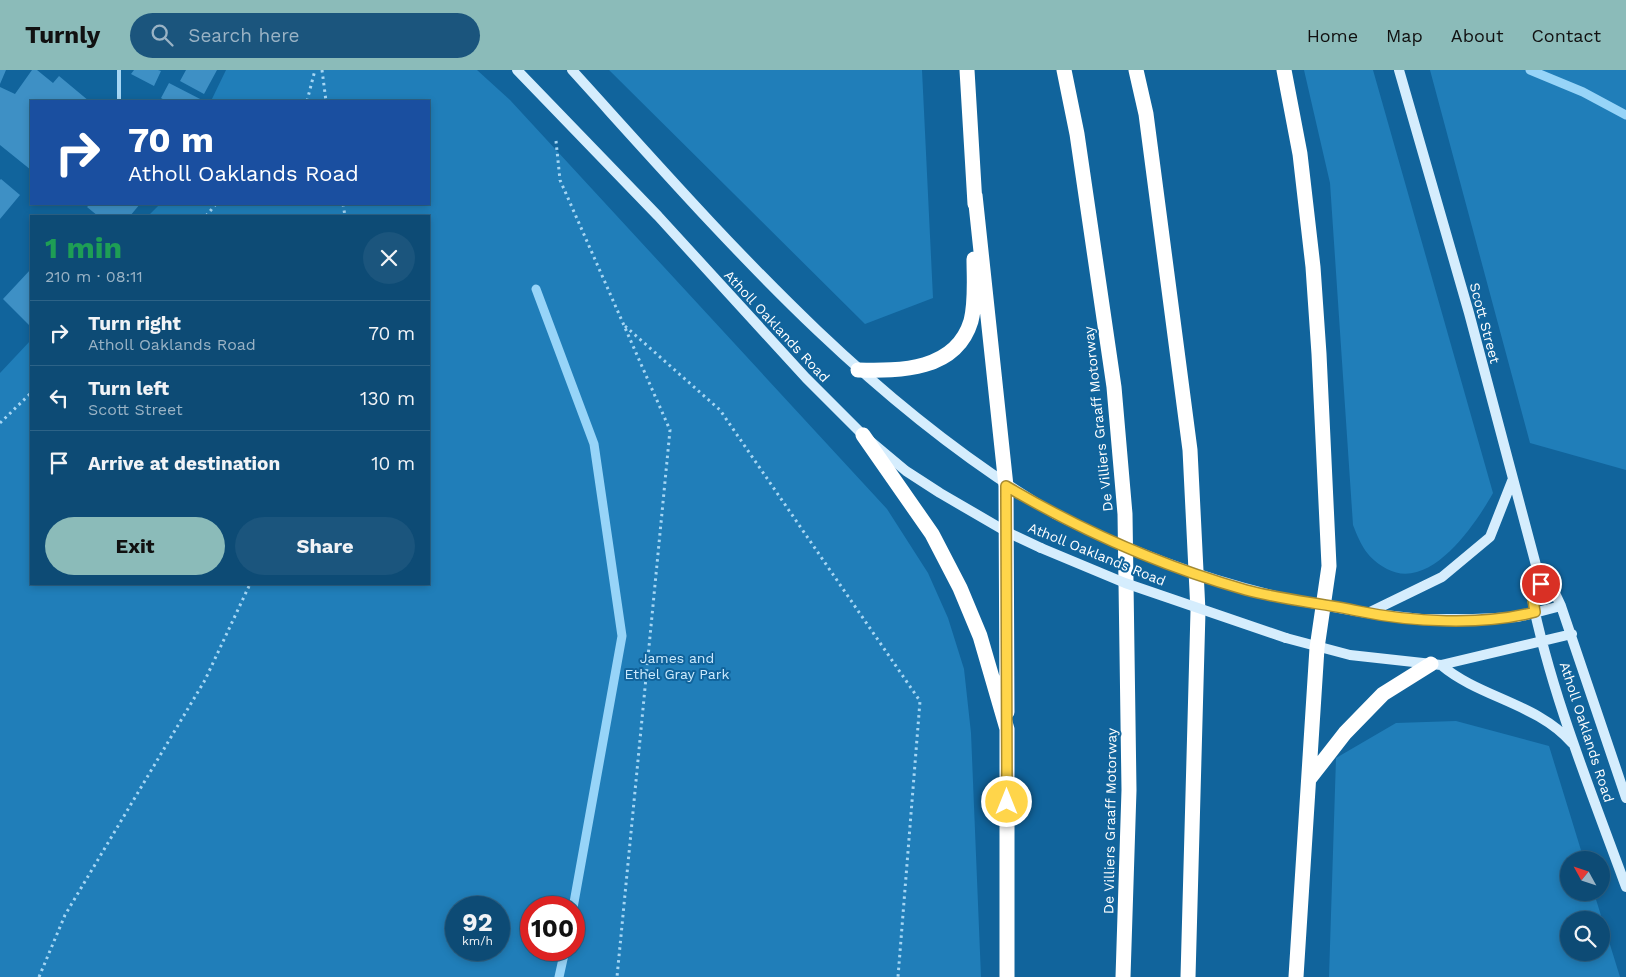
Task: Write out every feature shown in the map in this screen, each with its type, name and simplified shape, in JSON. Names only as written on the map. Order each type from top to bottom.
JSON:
[{"type":"highway","points":[[967,70],[975,195],[1006,486],[1007,977]]},
{"type":"highway","name":"De Villiers Graaff Motorway","points":[[1064,70],[1077,134],[1114,387],[1126,514],[1129,790],[1124,977]]},
{"type":"highway","points":[[1136,70],[1146,114],[1190,450],[1198,611],[1188,977]]},
{"type":"highway","points":[[1284,70],[1300,154],[1313,267],[1319,354],[1328,566],[1317,648],[1296,977]]},
{"type":"highway","points":[[858,370],[897,371],[918,368],[942,359],[963,336],[971,321],[974,294],[975,195]]},
{"type":"highway","points":[[863,436],[932,534],[960,588],[980,636],[1007,729]]},
{"type":"highway","points":[[1310,778],[1345,733],[1383,694],[1436,664]]},
{"type":"street","name":"Atholl Oaklands Road","points":[[517,70],[658,216],[806,378],[863,436],[913,475],[969,511],[1007,532],[1124,583],[1317,648],[1350,655],[1436,664],[1543,642],[1572,634]]},
{"type":"street","name":"Atholl Oaklands Road","points":[[572,70],[806,322],[858,370],[894,401],[1006,486],[1055,514],[1101,538],[1168,565],[1247,590],[1324,606],[1421,619],[1474,620],[1518,617],[1561,606],[1626,798]]},
{"type":"street","name":"Scott Street","points":[[1399,70],[1469,313],[1512,481],[1541,584]]},
{"type":"street","points":[[1367,613],[1442,577],[1490,537],[1512,481]]},
{"type":"street","points":[[1535,612],[1532,594],[1541,584],[1553,589],[1561,606]]},
{"type":"street","name":"Atholl Oaklands Road","points":[[1535,612],[1576,748],[1626,887]]},
{"type":"street","points":[[1436,664],[1462,681],[1525,709],[1559,729],[1576,748]]},
{"type":"lane","points":[[119,70],[119,100]]},
{"type":"path","points":[[308,100],[315,70]]},
{"type":"path","points":[[322,70],[326,100]]},
{"type":"path","points":[[553,107],[560,180],[670,430],[617,977]]},
{"type":"path","points":[[207,215],[215,205]]},
{"type":"path","points":[[623,324],[720,410],[920,700],[898,977]]},
{"type":"path","points":[[0,424],[30,394]]},
{"type":"path","points":[[38,977],[65,915],[206,680],[250,585]]},
{"type":"green space","name":"James and Ethel Gray Park","points":[[226,70],[477,70],[510,100],[887,509],[928,573],[948,618],[964,669],[971,733],[981,977],[0,977],[0,373],[30,341],[30,585],[430,585],[430,215],[149,215],[159,205],[430,205],[430,100],[211,100]]},
{"type":"green space","points":[[609,70],[922,70],[933,298],[865,324]]},
{"type":"green space","points":[[1304,70],[1373,70],[1493,493],[1475,522],[1449,552],[1435,563],[1419,571],[1403,574],[1380,565],[1366,551],[1353,525],[1330,183]]},
{"type":"green space","points":[[1430,70],[1626,70],[1626,470],[1530,443]]},
{"type":"green space","points":[[1456,721],[1549,746],[1581,851],[1560,851],[1560,901],[1596,901],[1600,911],[1560,911],[1560,961],[1610,961],[1610,945],[1620,977],[1329,977],[1336,758],[1396,723]]},
{"type":"building","points":[[0,70],[6,70],[0,84]]},
{"type":"building","points":[[32,70],[37,70],[53,83],[59,76],[88,100],[30,100],[30,169],[0,145],[0,87],[15,94]]},
{"type":"building","points":[[134,70],[161,71],[154,86],[131,74]]},
{"type":"building","points":[[186,70],[217,70],[204,94],[180,81]]},
{"type":"building","points":[[169,83],[202,100],[164,100],[161,98]]},
{"type":"building","points":[[0,180],[20,195],[0,219]]},
{"type":"building","points":[[89,205],[139,205],[131,215],[97,215],[87,207]]},
{"type":"building","points":[[30,270],[30,326],[3,299]]},
{"type":"waterway","points":[[1530,70],[1583,92],[1626,115]]},
{"type":"waterway","points":[[536,289],[594,444],[622,636],[575,896]]},
{"type":"waterway","points":[[559,977],[563,961]]},
{"type":"route","points":[[1007,802],[1008,575],[1006,486],[1101,538],[1168,565],[1247,590],[1324,606],[1421,619],[1474,620],[1518,617],[1535,612],[1532,594],[1541,584]]}]
